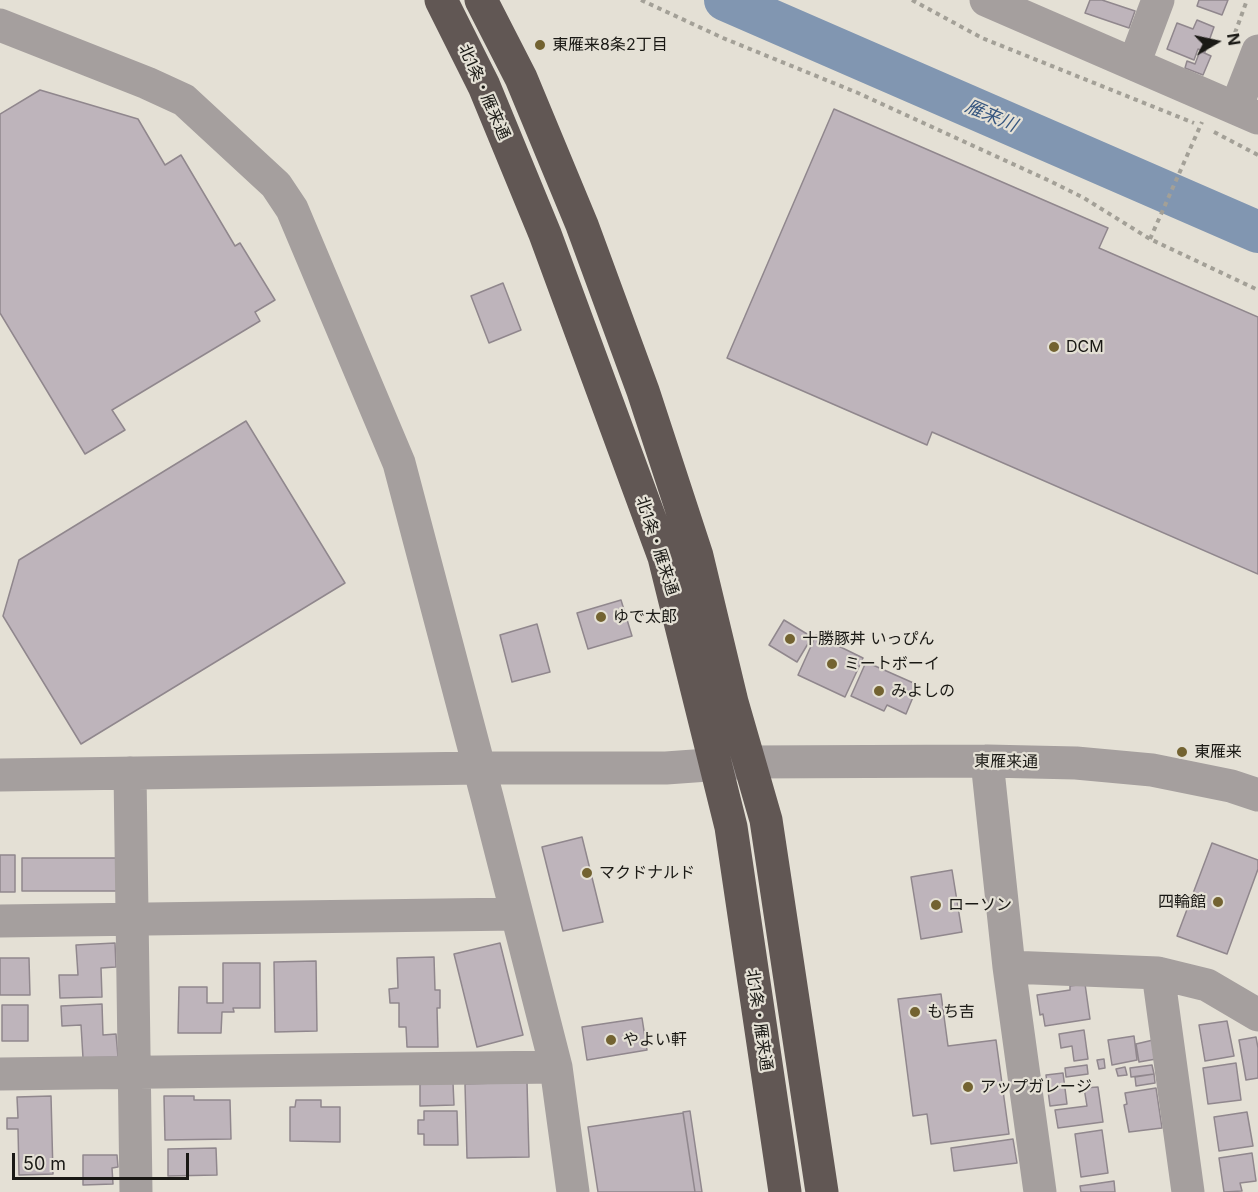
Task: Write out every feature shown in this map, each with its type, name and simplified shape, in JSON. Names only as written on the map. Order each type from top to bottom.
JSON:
[{"type":"highway","name":"北1条・雁来通","points":[[441,0],[484,86],[540,224],[660,546],[731,827],[785,1192]]},
{"type":"highway","name":"北1条・雁来通","points":[[481,0],[521,78],[582,225],[643,391],[697,556],[732,702],[766,820],[822,1192]]},
{"type":"street","points":[[1134,64],[1158,0]]},
{"type":"street","points":[[1001,3],[1247,113],[1258,51]]},
{"type":"street","points":[[0,25],[184,100],[276,185],[292,209],[399,463],[556,1067],[573,1192]]},
{"type":"street","name":"東雁来通","points":[[0,775],[480,768],[666,768],[750,762],[987,761],[1076,763],[1152,770],[1231,786],[1258,795]]},
{"type":"street","points":[[987,761],[1009,968],[1041,1192]]},
{"type":"street","points":[[130,773],[136,1192]]},
{"type":"street","points":[[0,921],[516,914]]},
{"type":"street","points":[[1009,968],[1158,973],[1207,985],[1258,1015]]},
{"type":"street","points":[[1158,973],[1188,1192]]},
{"type":"street","points":[[0,1074],[556,1067]]},
{"type":"path","points":[[641,0],[723,38],[858,93],[1050,181],[1084,198],[1150,239],[1258,290]]},
{"type":"path","points":[[912,0],[982,38],[1200,126],[1258,155]]},
{"type":"path","points":[[1150,239],[1204,118]]},
{"type":"building","points":[[1090,0],[1102,0],[1135,11],[1129,28],[1085,13]]},
{"type":"building","points":[[1199,0],[1228,0],[1222,15],[1197,6]]},
{"type":"building","points":[[1197,20],[1214,27],[1205,52],[1198,49],[1194,60],[1167,49],[1177,23],[1193,29]]},
{"type":"building","points":[[1200,51],[1211,56],[1203,75],[1185,68],[1187,61],[1195,64]]},
{"type":"building","points":[[40,90],[138,119],[165,165],[181,155],[235,246],[240,243],[275,300],[255,312],[260,321],[112,410],[125,430],[85,454],[0,313],[0,114]]},
{"type":"building","points":[[834,109],[1108,228],[1099,248],[1258,317],[1258,574],[932,432],[927,445],[727,358]]},
{"type":"building","points":[[503,283],[521,330],[489,343],[471,296]]},
{"type":"building","points":[[246,421],[345,583],[81,744],[3,616],[19,560]]},
{"type":"building","points":[[621,600],[632,636],[588,649],[577,613]]},
{"type":"building","points":[[784,620],[812,637],[797,662],[769,645]]},
{"type":"building","points":[[537,624],[550,672],[512,682],[500,635]]},
{"type":"building","points":[[816,635],[863,658],[845,697],[798,675]]},
{"type":"building","points":[[866,662],[918,685],[906,714],[887,705],[884,711],[851,696]]},
{"type":"building","points":[[582,837],[603,922],[563,931],[542,847]]},
{"type":"building","name":"四輪館","points":[[1212,843],[1258,860],[1258,869],[1227,954],[1177,936]]},
{"type":"building","points":[[0,855],[15,855],[15,892],[0,892]]},
{"type":"building","points":[[22,858],[118,858],[118,891],[22,891]]},
{"type":"building","name":"ローソン","points":[[952,870],[962,932],[921,939],[911,877]]},
{"type":"building","points":[[115,943],[116,967],[101,968],[102,997],[60,998],[59,975],[78,975],[76,945]]},
{"type":"building","points":[[500,943],[523,1035],[477,1047],[454,954]]},
{"type":"building","points":[[434,957],[435,990],[440,990],[440,1008],[437,1008],[438,1047],[407,1047],[406,1027],[399,1027],[399,1003],[390,1003],[389,989],[398,988],[397,958]]},
{"type":"building","points":[[0,958],[29,958],[30,995],[0,995]]},
{"type":"building","points":[[316,961],[317,1031],[275,1032],[274,962]]},
{"type":"building","points":[[223,963],[260,963],[260,1008],[233,1008],[234,1012],[222,1012],[221,1033],[178,1033],[179,987],[207,987],[207,1003],[223,1003]]},
{"type":"building","points":[[1085,984],[1090,1019],[1045,1026],[1043,1014],[1040,1015],[1037,995],[1070,990],[1070,986]]},
{"type":"building","points":[[941,994],[948,1046],[996,1040],[1009,1134],[931,1144],[927,1114],[913,1116],[898,999]]},
{"type":"building","points":[[102,1004],[103,1035],[116,1034],[118,1057],[83,1058],[81,1025],[62,1026],[61,1006]]},
{"type":"building","points":[[2,1005],[28,1005],[28,1041],[2,1041]]},
{"type":"building","points":[[642,1018],[647,1050],[587,1060],[582,1027]]},
{"type":"building","points":[[1227,1021],[1234,1056],[1205,1061],[1199,1025]]},
{"type":"building","points":[[1084,1030],[1088,1059],[1074,1061],[1072,1046],[1061,1048],[1059,1034]]},
{"type":"building","points":[[1134,1036],[1137,1060],[1112,1065],[1108,1040]]},
{"type":"building","points":[[1256,1037],[1258,1078],[1246,1080],[1239,1040]]},
{"type":"building","points":[[1153,1040],[1156,1059],[1139,1062],[1136,1044]]},
{"type":"building","points":[[1104,1059],[1105,1068],[1099,1069],[1097,1060]]},
{"type":"building","points":[[1236,1063],[1241,1100],[1208,1104],[1203,1068]]},
{"type":"building","points":[[1087,1065],[1088,1074],[1066,1077],[1065,1068]]},
{"type":"building","points":[[1152,1065],[1154,1074],[1131,1077],[1130,1068]]},
{"type":"building","points":[[1125,1067],[1127,1075],[1118,1076],[1116,1069]]},
{"type":"building","points":[[1063,1073],[1067,1104],[1050,1106],[1046,1075]]},
{"type":"building","points":[[1154,1074],[1155,1083],[1136,1086],[1135,1077]]},
{"type":"building","points":[[527,1082],[529,1157],[467,1158],[465,1084]]},
{"type":"building","points":[[453,1083],[454,1105],[420,1106],[420,1084]]},
{"type":"building","points":[[1098,1087],[1103,1122],[1058,1128],[1055,1110],[1087,1106],[1084,1088]]},
{"type":"building","points":[[1156,1088],[1162,1128],[1129,1132],[1124,1105],[1127,1104],[1125,1093]]},
{"type":"building","points":[[51,1096],[53,1174],[19,1175],[18,1129],[7,1129],[7,1118],[18,1118],[17,1097]]},
{"type":"building","points":[[164,1096],[194,1096],[194,1100],[230,1100],[231,1139],[165,1140]]},
{"type":"building","points":[[296,1100],[321,1100],[321,1107],[340,1107],[340,1142],[290,1141],[290,1107],[295,1107]]},
{"type":"building","points":[[424,1111],[457,1111],[458,1145],[424,1145],[424,1134],[418,1134],[418,1120],[424,1120]]},
{"type":"building","points":[[690,1111],[702,1192],[695,1192],[683,1112]]},
{"type":"building","points":[[1247,1112],[1253,1146],[1219,1151],[1214,1117]]},
{"type":"building","points":[[683,1113],[695,1192],[598,1192],[588,1127]]},
{"type":"building","points":[[1102,1130],[1108,1173],[1081,1177],[1075,1134]]},
{"type":"building","points":[[1013,1139],[1017,1163],[954,1171],[951,1148]]},
{"type":"building","points":[[216,1148],[217,1175],[168,1176],[168,1149]]},
{"type":"building","points":[[1252,1153],[1256,1181],[1240,1183],[1242,1191],[1224,1192],[1219,1158]]},
{"type":"building","points":[[83,1155],[117,1155],[118,1167],[112,1168],[113,1184],[83,1185]]},
{"type":"building","points":[[1114,1181],[1115,1192],[1081,1192],[1080,1186]]},
{"type":"waterway","name":"雁来川","points":[[725,0],[1258,232]]},
{"type":"place","name":"東雁来8条2丁目","points":[[540,45]]},
{"type":"place","name":"DCM","points":[[1054,347]]},
{"type":"place","name":"ゆで太郎","points":[[601,617]]},
{"type":"place","name":"十勝豚丼 いっぴん","points":[[790,639]]},
{"type":"place","name":"ミートボーイ","points":[[832,664]]},
{"type":"place","name":"みよしの","points":[[879,691]]},
{"type":"place","name":"東雁来","points":[[1182,752]]},
{"type":"place","name":"マクドナルド","points":[[587,873]]},
{"type":"place","name":"四輪館","points":[[1218,902]]},
{"type":"place","name":"ローソン","points":[[936,905]]},
{"type":"place","name":"もち吉","points":[[915,1012]]},
{"type":"place","name":"やよい軒","points":[[611,1040]]},
{"type":"place","name":"アップガレージ","points":[[968,1087]]}]
